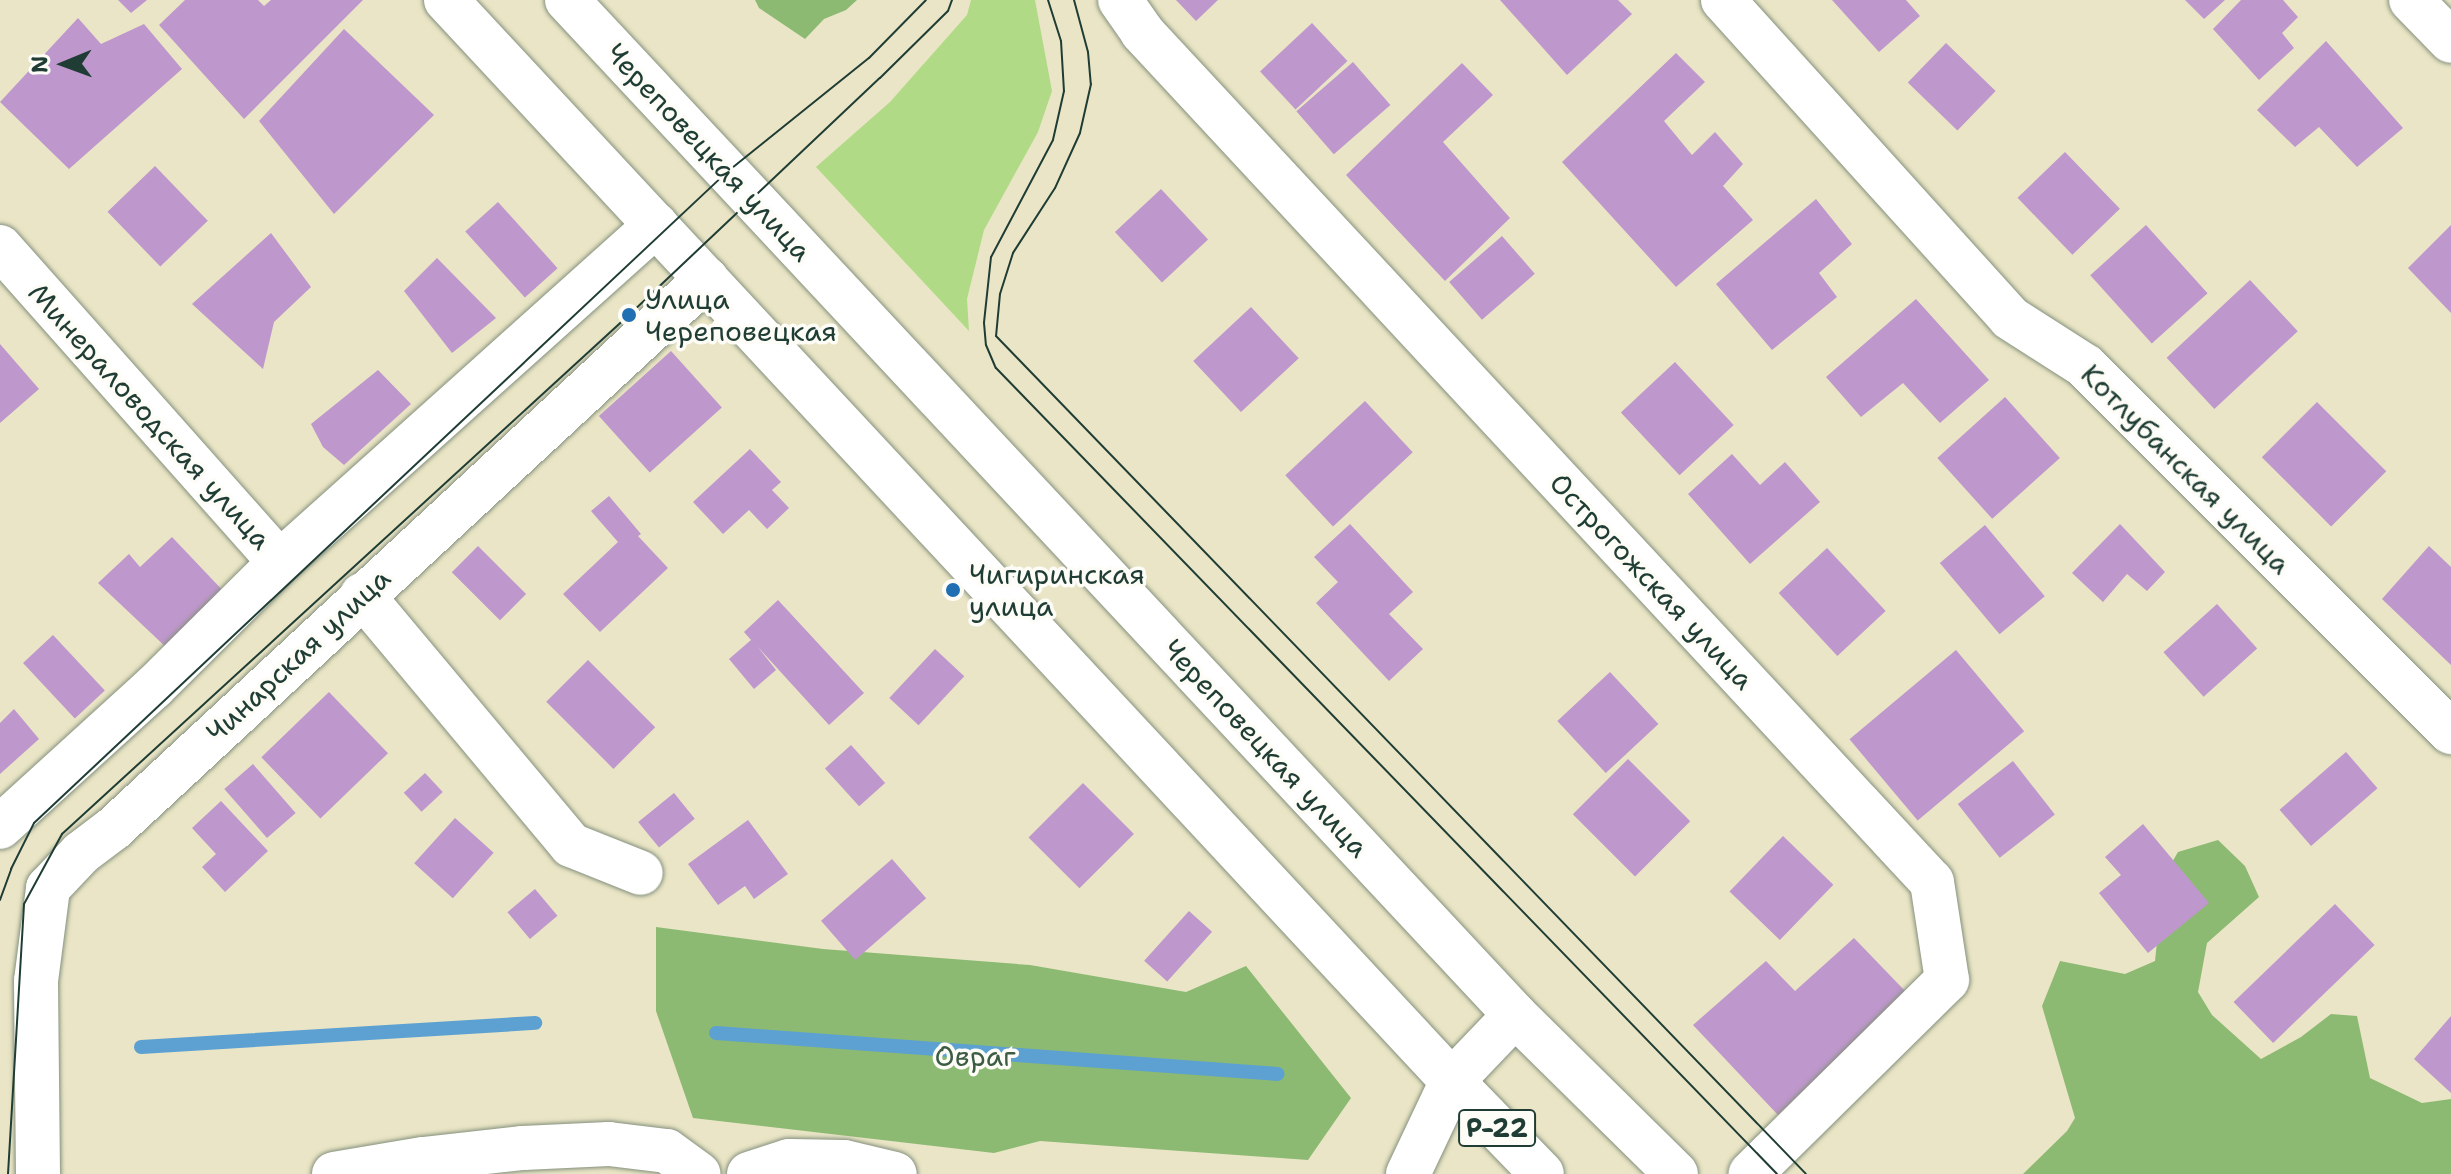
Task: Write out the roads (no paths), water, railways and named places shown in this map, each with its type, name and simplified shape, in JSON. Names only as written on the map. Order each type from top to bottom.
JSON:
[{"type":"main road","name":"Р-22","points":[[446,0],[1542,1174]]},
{"type":"main road","name":"Череповецкая улица","points":[[567,0],[1515,1015],[1676,1174]]},
{"type":"main road","name":"Острогожская улица","points":[[1120,0],[1142,32],[1932,882],[1947,980],[1750,1174]]},
{"type":"main road","name":"Котлубанская улица","points":[[1723,0],[2010,318],[2085,366],[2451,732]]},
{"type":"main road","points":[[2411,0],[2451,41]]},
{"type":"main road","points":[[0,827],[154,687],[292,553],[656,225]]},
{"type":"main road","name":"Минераловодская улица","points":[[0,247],[292,553]]},
{"type":"main road","name":"Чинарская улица","points":[[38,1174],[36,981],[48,888],[81,853],[113,829],[706,279]]},
{"type":"main road","points":[[362,595],[571,845],[641,873]]},
{"type":"main road","points":[[1408,1174],[1452,1081],[1515,1015]]},
{"type":"main road","points":[[36,1103],[59,1164],[74,1174]]},
{"type":"main road","points":[[334,1174],[437,1157],[609,1144],[667,1151],[699,1174]]},
{"type":"main road","points":[[749,1174],[789,1161],[844,1162],[895,1174]]},
{"type":"waterway","points":[[141,1047],[535,1023]]},
{"type":"waterway","points":[[716,1033],[1278,1074]]},
{"type":"tram line","points":[[0,900],[11,869],[34,823],[727,172],[869,58],[926,0]]},
{"type":"tram line","points":[[8,1174],[24,904],[62,834],[629,315],[880,78],[948,11],[952,0]]},
{"type":"tram line","points":[[1048,0],[1061,41],[1064,91],[1053,140],[991,257],[984,323],[986,345],[996,368],[1777,1174]]},
{"type":"tram line","points":[[1074,0],[1088,52],[1091,84],[1080,133],[1055,188],[1013,253],[1000,294],[996,336],[1806,1174]]},
{"type":"place","name":"Улица Череповецкая","points":[[629,315]]},
{"type":"place","name":"Чигиринская улица","points":[[953,590]]},
{"type":"park label","name":"Овраг","points":[[975,1056]]}]
